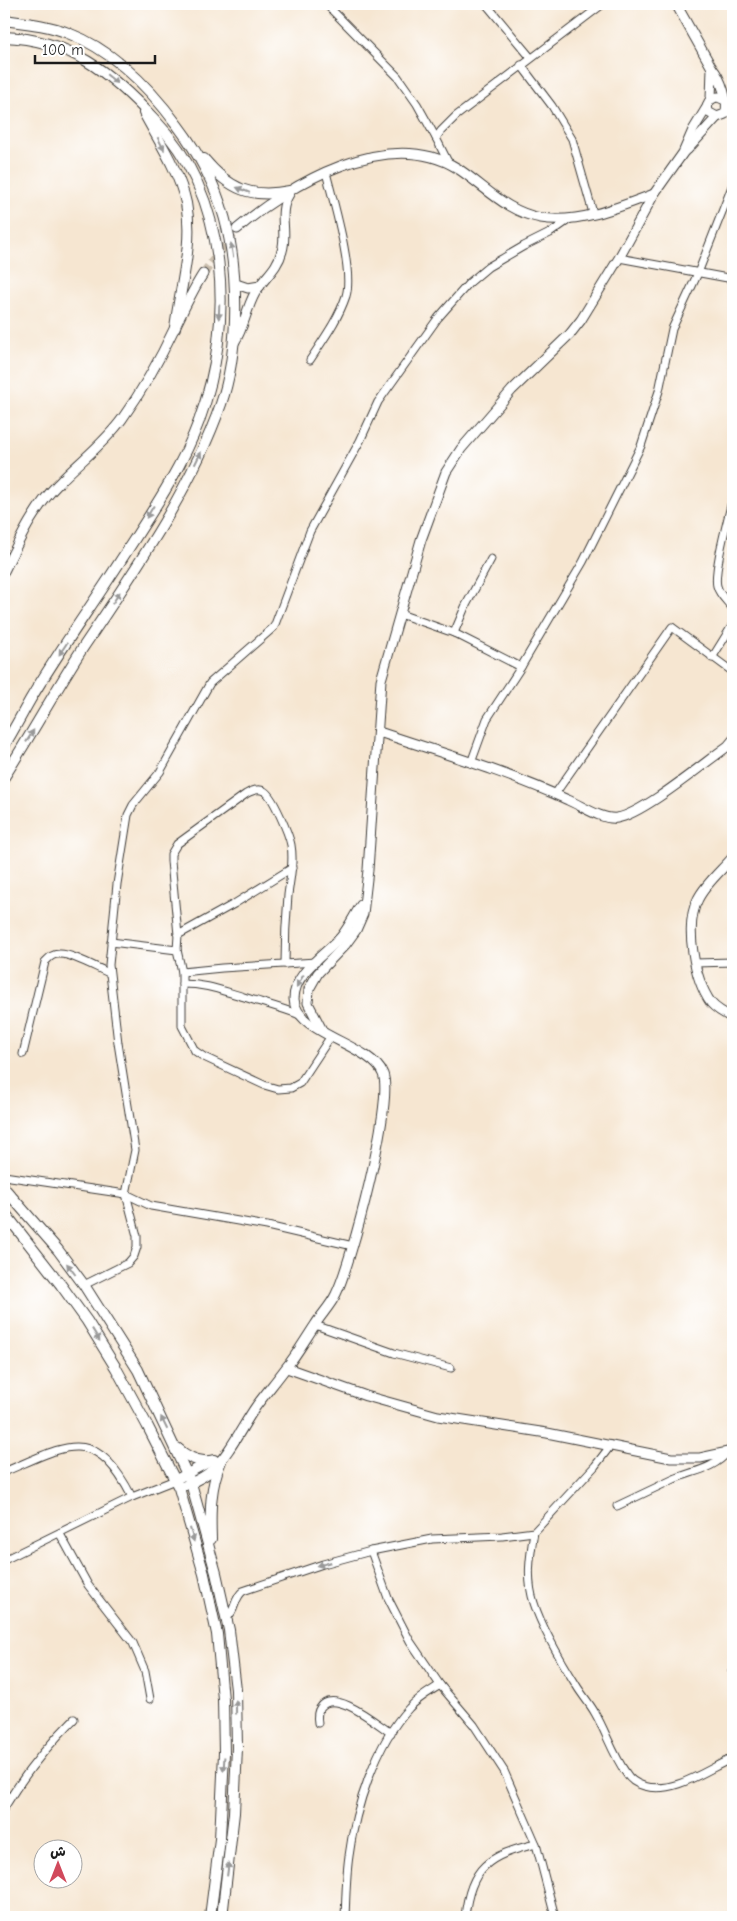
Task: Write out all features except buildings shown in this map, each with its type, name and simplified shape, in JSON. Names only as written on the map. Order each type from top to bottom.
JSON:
[{"type":"main road","points":[[4,20],[48,27],[68,33],[97,48],[134,76],[154,95],[187,138],[224,179],[246,192],[269,199],[290,191]]},
{"type":"main road","points":[[4,37],[50,45],[93,64],[138,101],[159,124],[184,158],[210,215],[215,234],[220,287],[216,356],[209,390],[201,415],[185,452],[128,548],[30,699],[4,746]]},
{"type":"main road","points":[[138,101],[168,157],[186,202],[187,249],[175,328]]},
{"type":"main road","points":[[4,777],[41,719],[66,673],[123,587],[175,502],[198,459],[222,402],[234,344],[236,284],[232,248],[226,221],[208,176],[187,138]]},
{"type":"main road","points":[[52,665],[66,673]]},
{"type":"main road","points":[[4,1188],[58,1250],[84,1286],[138,1370],[189,1478],[211,1555],[226,1618],[236,1690],[237,1748],[234,1813],[222,1917]]},
{"type":"main road","points":[[4,1212],[61,1284],[87,1321],[120,1375],[177,1484],[204,1574],[217,1634],[223,1699],[224,1753],[220,1830],[210,1917]]},
{"type":"main road","points":[[174,1445],[196,1460],[204,1463],[217,1460],[211,1497],[211,1555]]},
{"type":"street","points":[[326,4],[398,77],[417,104],[449,164]]},
{"type":"street","points":[[486,4],[531,58]]},
{"type":"street","points":[[322,1030],[308,1003],[309,989],[318,973],[345,945],[356,930],[363,914],[379,732],[381,680],[430,512],[440,493],[446,472],[461,449],[512,390],[570,334],[619,258],[654,194],[683,154],[727,110],[728,102],[721,80],[712,68],[676,4]]},
{"type":"street","points":[[436,138],[441,130],[456,116],[598,5]]},
{"type":"street","points":[[522,65],[552,106],[572,139],[593,213]]},
{"type":"street","points":[[712,68],[709,103],[712,116],[733,117]]},
{"type":"street","points":[[683,154],[709,103],[718,97],[728,102]]},
{"type":"street","points":[[234,344],[241,332],[251,301],[280,260],[284,239],[282,217],[284,204],[290,191],[326,172],[362,158],[397,154],[414,155],[449,164],[512,208],[540,218],[570,219],[654,194]]},
{"type":"street","points":[[310,360],[336,320],[348,286],[347,267],[326,172]]},
{"type":"street","points":[[471,763],[487,719],[521,667],[583,562],[641,446],[659,391],[672,329],[698,273],[733,184]]},
{"type":"street","points":[[237,230],[263,209],[269,199]]},
{"type":"street","points":[[263,209],[282,217]]},
{"type":"street","points":[[84,1286],[116,1271],[128,1263],[134,1256],[137,1247],[137,1236],[126,1194],[135,1150],[109,973],[117,884],[128,815],[160,772],[210,683],[274,627],[310,530],[360,441],[378,402],[438,318],[470,283],[488,267],[550,233],[570,219]]},
{"type":"street","points":[[619,258],[733,279]]},
{"type":"street","points":[[4,570],[31,520],[57,485],[108,437],[122,420],[139,394],[175,328],[192,291],[203,274]]},
{"type":"street","points":[[236,284],[248,288],[260,286]]},
{"type":"street","points":[[733,497],[722,548],[717,584],[720,592],[733,609]]},
{"type":"street","points":[[454,633],[465,607],[491,559]]},
{"type":"street","points":[[400,614],[454,633],[521,667]]},
{"type":"street","points":[[712,658],[733,624]]},
{"type":"street","points":[[555,794],[672,627],[733,672]]},
{"type":"street","points":[[379,732],[555,794],[610,818],[629,815],[657,798],[728,746],[733,740]]},
{"type":"street","points":[[285,964],[288,896],[292,868],[291,845],[282,820],[266,792],[261,790],[248,792],[186,837],[173,849],[171,861],[178,935],[177,950],[182,972],[182,1026],[195,1050],[264,1085],[278,1089],[291,1088],[300,1082],[331,1036]]},
{"type":"street","points":[[733,858],[702,892],[695,904],[692,939],[695,963],[705,992],[712,1004],[733,1018]]},
{"type":"street","points":[[178,935],[234,904],[292,868]]},
{"type":"street","points":[[4,1560],[132,1497],[210,1472],[217,1460],[229,1448],[258,1404],[287,1368],[336,1295],[353,1246],[381,1129],[384,1078],[377,1063],[309,1024],[300,1015],[294,999],[296,988],[301,978],[342,936],[363,903]]},
{"type":"street","points":[[111,942],[177,950]]},
{"type":"street","points":[[24,1054],[45,962],[51,956],[59,954],[69,956],[109,973]]},
{"type":"street","points":[[182,972],[316,962]]},
{"type":"street","points":[[695,963],[733,962]]},
{"type":"street","points":[[182,984],[213,986],[300,1015]]},
{"type":"street","points":[[4,1176],[126,1194],[151,1206],[268,1226],[353,1246]]},
{"type":"street","points":[[315,1325],[394,1353],[451,1368]]},
{"type":"street","points":[[287,1368],[366,1396],[438,1416],[547,1433],[685,1459],[700,1458],[731,1451]]},
{"type":"street","points":[[611,1445],[595,1466],[534,1532],[529,1562],[530,1589],[534,1604],[552,1643],[595,1713],[627,1775],[638,1784],[666,1786],[680,1783],[733,1758]]},
{"type":"street","points":[[4,1472],[67,1446],[86,1447],[103,1458],[124,1482],[132,1497]]},
{"type":"street","points":[[617,1506],[676,1478],[709,1467],[722,1460],[731,1451]]},
{"type":"street","points":[[226,1618],[232,1612],[236,1598],[251,1588],[323,1564],[371,1551],[432,1539],[502,1536],[534,1532]]},
{"type":"street","points":[[60,1534],[88,1585],[133,1643],[145,1672],[150,1699]]},
{"type":"street","points":[[371,1551],[392,1608],[410,1641],[440,1685],[490,1746],[504,1771],[536,1844],[555,1917]]},
{"type":"street","points":[[345,1917],[349,1856],[358,1816],[376,1762],[391,1733],[409,1707],[440,1685]]},
{"type":"street","points":[[318,1723],[318,1713],[321,1707],[330,1700],[356,1710],[391,1733]]},
{"type":"street","points":[[4,1808],[35,1762],[56,1736],[74,1719]]},
{"type":"street","points":[[466,1917],[469,1892],[480,1870],[497,1858],[536,1844]]},
{"type":"tunnel","points":[[203,274],[237,229]]}]
